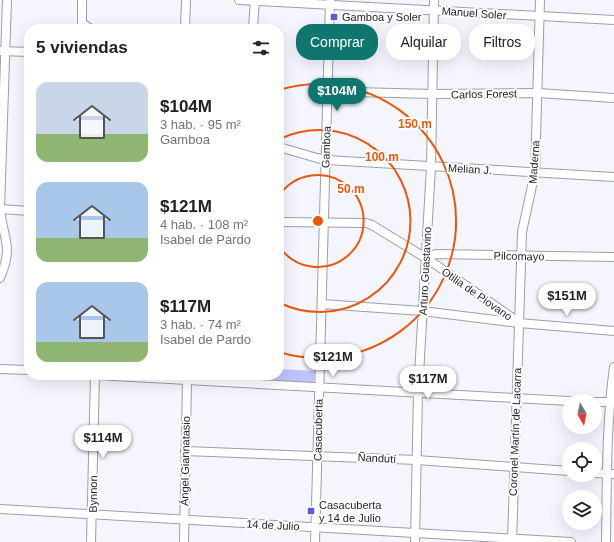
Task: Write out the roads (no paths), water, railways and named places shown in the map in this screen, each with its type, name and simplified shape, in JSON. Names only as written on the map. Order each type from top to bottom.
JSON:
[{"type":"street","points":[[0,278],[6,265],[7,246],[0,209],[3,51],[7,0]]},
{"type":"street","points":[[82,0],[82,24]]},
{"type":"street","points":[[185,24],[186,0]]},
{"type":"street","name":"Manuel Soler","points":[[239,0],[330,3],[539,17],[614,20]]},
{"type":"street","points":[[253,24],[254,0]]},
{"type":"street","name":"Arturo Guastavino","points":[[415,542],[418,392],[431,166],[434,0]]},
{"type":"street","name":"Maderna","points":[[519,323],[522,232],[535,172],[540,0]]},
{"type":"street","name":"Gamboa","points":[[324,223],[330,3]]},
{"type":"street","points":[[3,51],[24,52]]},
{"type":"street","name":"Carlos Forest","points":[[354,92],[433,94],[538,93],[614,98]]},
{"type":"street","name":"Melian J.","points":[[284,147],[326,160],[614,177]]},
{"type":"street","points":[[0,209],[24,211]]},
{"type":"street","name":"Otilia de Piovano","points":[[284,222],[366,223],[372,225],[425,258],[519,323]]},
{"type":"street","name":"Casacuberta","points":[[315,542],[324,223]]},
{"type":"street","name":"Pilcomayo","points":[[425,258],[436,254],[614,257]]},
{"type":"street","points":[[322,304],[422,311],[519,323],[614,331]]},
{"type":"street","name":"Coronel Martín de Lacarra","points":[[512,540],[519,323]]},
{"type":"street","points":[[606,542],[614,367]]},
{"type":"street","points":[[0,369],[24,370]]},
{"type":"street","name":"Bynnon","points":[[91,542],[95,380]]},
{"type":"street","name":"Ángel Giannatasio","points":[[184,542],[187,380]]},
{"type":"street","points":[[253,380],[319,387],[562,401]]},
{"type":"street","name":"Ñandutí","points":[[185,451],[417,460],[562,470]]},
{"type":"street","name":"14 de Julio","points":[[0,509],[512,540],[571,542]]},
{"type":"place","name":"Gamboa y Soler","points":[[334,17]]},
{"type":"place","name":"Casacuberta y 14 de Julio","points":[[311,511]]}]
